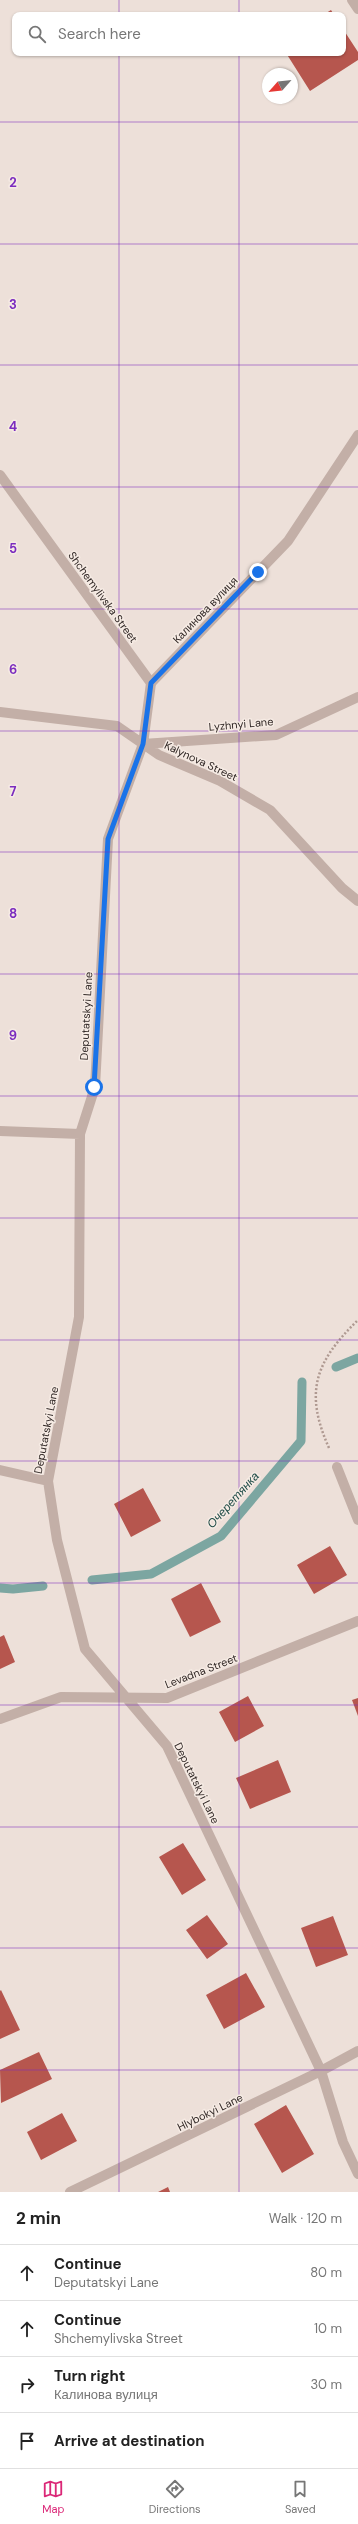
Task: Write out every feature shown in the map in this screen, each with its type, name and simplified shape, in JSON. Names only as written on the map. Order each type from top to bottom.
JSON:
[{"type":"street","points":[[352,0],[358,9]]},
{"type":"street","name":"Калинова вулиця","points":[[151,683],[288,541],[358,435]]},
{"type":"street","name":"Shchemylivska Street","points":[[0,475],[151,683]]},
{"type":"street","points":[[143,744],[151,683]]},
{"type":"street","name":"Lyzhnyi Lane","points":[[143,744],[276,735],[358,696]]},
{"type":"street","name":"Kalynova Street","points":[[0,712],[117,726],[159,755],[220,781],[270,810],[342,888],[358,901]]},
{"type":"street","name":"Deputatskyi Lane","points":[[143,744],[108,839],[94,1087],[80,1134],[79,1317],[48,1481],[56,1540],[85,1649],[167,1746],[322,2071],[343,2142],[358,2174]]},
{"type":"street","points":[[0,1131],[80,1134]]},
{"type":"street","points":[[337,1467],[358,1520]]},
{"type":"street","points":[[0,1470],[48,1481]]},
{"type":"street","name":"Levadna Street","points":[[0,1719],[61,1697],[167,1698],[358,1621]]},
{"type":"street","name":"Hlybokyi Lane","points":[[70,2192],[322,2071],[358,2050]]},
{"type":"path","points":[[337,1467],[319,1426],[315,1390],[319,1373],[335,1342],[358,1320]]},
{"type":"building","points":[[346,34],[358,52],[358,60],[310,91],[298,72],[298,68],[295,68],[288,56],[346,56]]},
{"type":"building","points":[[143,1488],[161,1521],[131,1537],[114,1504]]},
{"type":"building","points":[[330,1546],[347,1575],[314,1594],[297,1565]]},
{"type":"building","points":[[201,1583],[221,1622],[190,1637],[171,1599]]},
{"type":"building","points":[[4,1635],[15,1662],[0,1669],[0,1637]]},
{"type":"building","points":[[248,1696],[264,1726],[235,1742],[219,1712]]},
{"type":"building","points":[[358,1698],[358,1716],[352,1700]]},
{"type":"building","points":[[278,1760],[291,1792],[250,1809],[236,1778]]},
{"type":"building","points":[[183,1843],[206,1880],[182,1895],[159,1857]]},
{"type":"building","points":[[207,1915],[228,1944],[207,1959],[186,1930]]},
{"type":"building","points":[[333,1916],[348,1955],[316,1967],[301,1928]]},
{"type":"building","points":[[246,1973],[265,2007],[224,2029],[206,1995]]},
{"type":"building","points":[[1,1990],[20,2030],[0,2039],[0,1991]]},
{"type":"building","points":[[39,2052],[52,2079],[1,2103],[0,2070]]},
{"type":"building","points":[[286,2105],[314,2154],[282,2173],[254,2124]]},
{"type":"building","points":[[62,2113],[77,2141],[41,2160],[27,2132]]},
{"type":"building","points":[[168,2187],[170,2192],[158,2192]]},
{"type":"waterway","name":"Очеретянка","points":[[336,1367],[358,1358]]},
{"type":"waterway","name":"Очеретянка","points":[[92,1580],[151,1574],[221,1536],[301,1441],[302,1382]]},
{"type":"waterway","name":"Очеретянка","points":[[0,1588],[13,1589],[43,1586]]},
{"type":"route","points":[[94,1087],[108,839],[143,744],[151,683],[258,572]]}]
